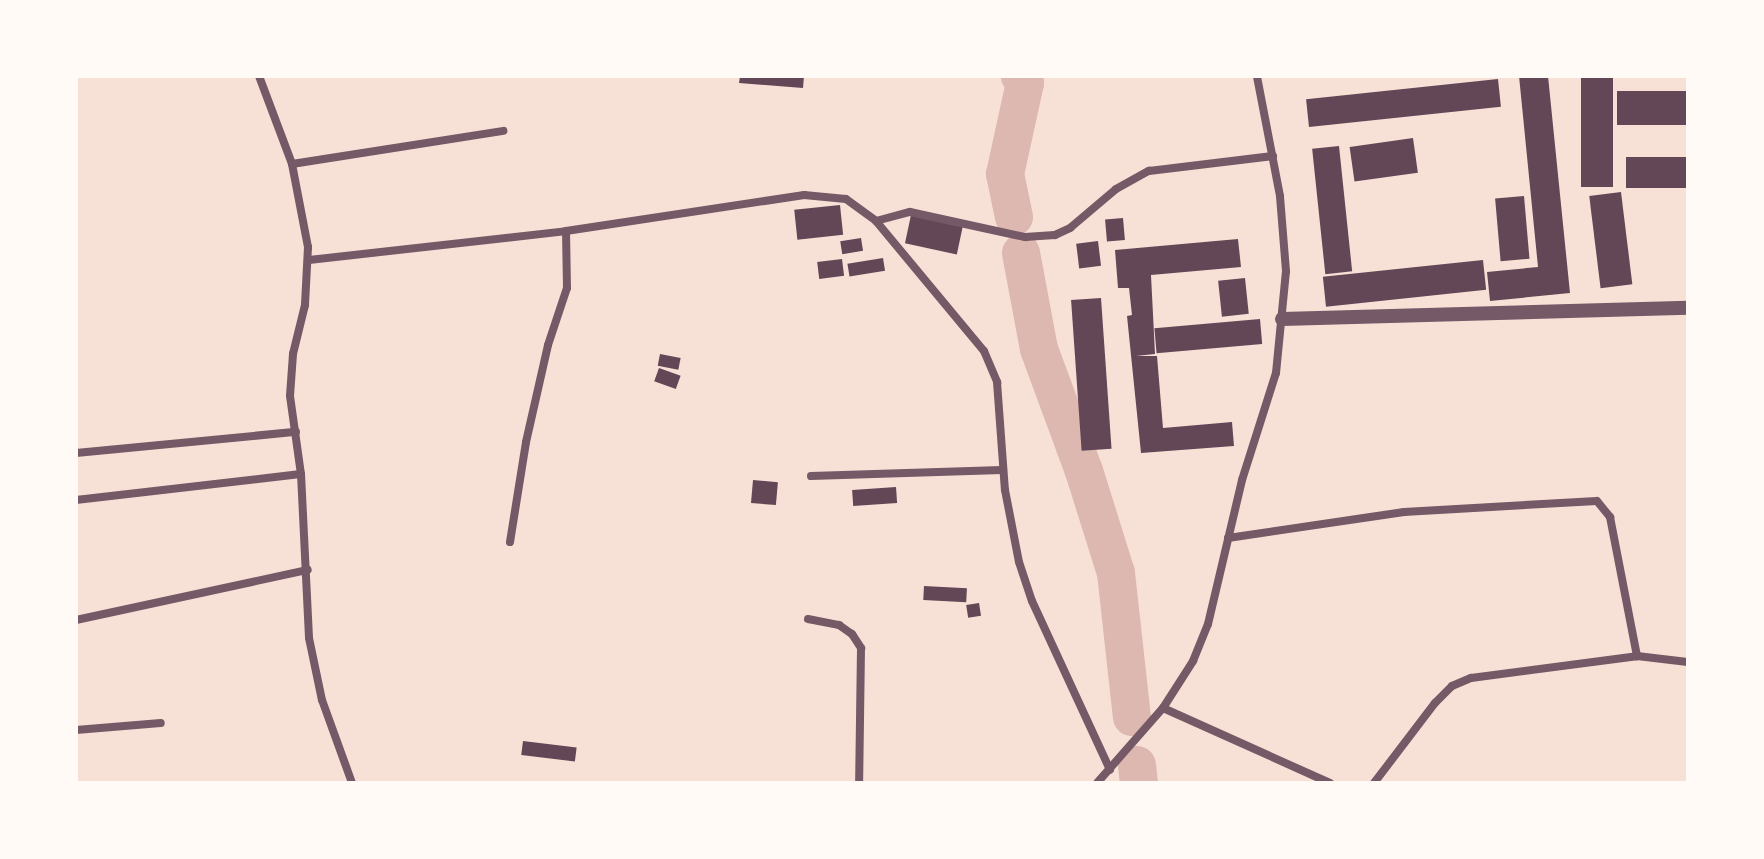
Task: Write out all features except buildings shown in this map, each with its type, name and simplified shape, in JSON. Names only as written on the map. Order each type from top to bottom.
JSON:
[{"type":"street","points":[[259,76],[292,164],[309,260],[305,305],[291,374],[308,570],[309,638],[314,672],[352,783]]},
{"type":"street","points":[[1097,783],[1163,708],[1193,661],[1208,624],[1228,538],[1276,373],[1286,271],[1280,196],[1257,76]]},
{"type":"street","points":[[292,164],[503,131]]},
{"type":"street","points":[[876,221],[910,212],[1025,237],[1055,235],[1070,228],[1116,189],[1149,171],[1273,156]]},
{"type":"street","points":[[309,260],[566,231],[804,195],[846,199],[876,221],[984,351],[997,382],[1001,406],[1002,470],[1019,562],[1032,601],[1110,770]]},
{"type":"street","points":[[510,542],[529,428],[548,345],[567,288],[566,231]]},
{"type":"street","points":[[1282,319],[1688,308]]},
{"type":"street","points":[[76,453],[296,432]]},
{"type":"street","points":[[811,476],[1002,470]]},
{"type":"street","points":[[76,500],[301,474]]},
{"type":"street","points":[[1228,538],[1404,512],[1597,501],[1610,517],[1637,656]]},
{"type":"street","points":[[76,620],[308,570]]},
{"type":"street","points":[[808,619],[839,625],[852,634],[861,648],[859,783]]},
{"type":"street","points":[[1374,783],[1452,686],[1491,674],[1637,656],[1688,662]]},
{"type":"street","points":[[1163,708],[1330,783]]},
{"type":"street","points":[[76,730],[161,723]]},
{"type":"waterway","points":[[1014,217],[1005,174],[1025,83],[1020,76]]},
{"type":"waterway","points":[[1021,253],[1039,349],[1084,471],[1116,573],[1132,717]]},
{"type":"waterway","points":[[1137,765],[1139,783]]}]
